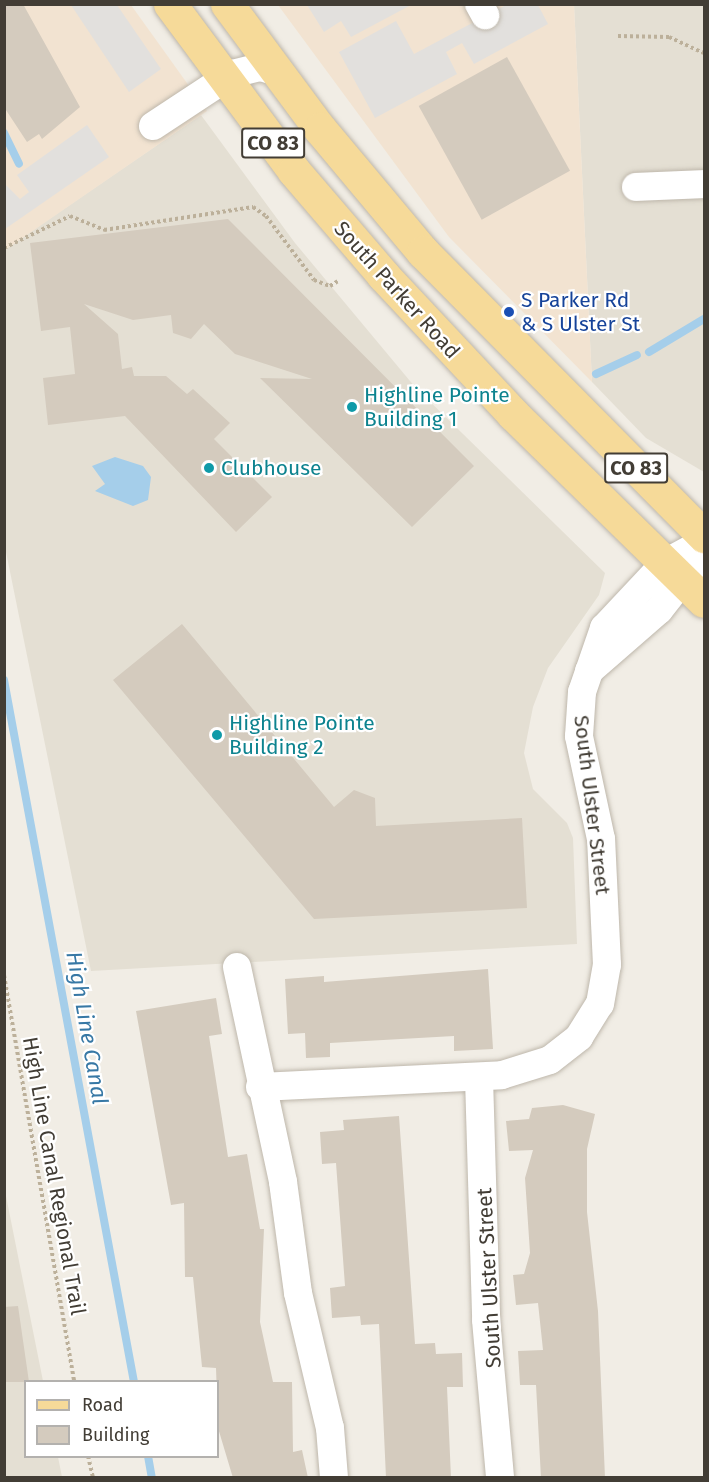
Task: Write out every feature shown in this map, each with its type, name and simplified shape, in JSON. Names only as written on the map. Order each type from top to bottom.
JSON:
[{"type":"main road","name":"South Parker Road","points":[[170,4],[223,78],[389,283],[685,582]]},
{"type":"main road","name":"CO 83","points":[[227,4],[277,72],[423,252],[705,536]]},
{"type":"street","points":[[153,126],[223,78],[256,68],[277,72]]},
{"type":"street","points":[[636,187],[705,184]]},
{"type":"street","name":"South Ulster Street","points":[[685,582],[705,542]]},
{"type":"street","name":"South Ulster Street","points":[[260,1087],[479,1078],[535,1068],[564,1051],[590,1023],[604,992],[601,839],[582,764],[579,708],[600,633],[685,582],[705,546]]},
{"type":"street","points":[[237,967],[260,1087],[283,1182],[298,1293],[330,1428],[334,1478]]},
{"type":"street","name":"South Ulster Street","points":[[479,1078],[486,1320],[500,1478]]},
{"type":"path","points":[[618,36],[669,37],[703,51]]},
{"type":"path","points":[[4,248],[70,216],[104,230],[253,207],[266,216],[314,280],[330,286],[338,281]]},
{"type":"path","name":"High Line Canal Regional Trail","points":[[4,975],[74,1380]]},
{"type":"path","points":[[88,1458],[93,1478]]},
{"type":"shaded area","points":[[5,5],[131,5],[207,111],[5,250]]},
{"type":"shaded area","points":[[71,5],[117,5],[161,69],[129,92]]},
{"type":"shaded area","points":[[278,5],[574,5],[592,382],[449,237]]},
{"type":"shaded area","points":[[307,5],[411,5],[351,37],[341,21],[324,32]]},
{"type":"shaded area","points":[[506,5],[538,5],[548,24],[474,64],[462,43],[446,52],[457,74],[375,118],[339,52],[396,21],[414,54]]},
{"type":"shaded area","points":[[574,5],[704,5],[704,472],[646,438],[592,382]]},
{"type":"shaded area","points":[[201,115],[295,243],[415,387],[605,573],[599,595],[548,668],[533,707],[524,753],[533,789],[567,823],[573,838],[577,944],[91,971],[5,547],[4,250]]},
{"type":"shaded area","points":[[87,125],[109,157],[5,229],[5,184],[20,199],[29,192],[17,175]]},
{"type":"shaded area","points":[[4,1186],[43,1380],[24,1380],[24,1458],[58,1458],[62,1477],[5,1477]]},
{"type":"water","points":[[115,457],[143,466],[151,477],[148,500],[133,506],[95,491],[105,484],[92,466]]},
{"type":"building","points":[[4,4],[23,4],[80,107],[42,139],[39,134],[27,142],[4,107]]},
{"type":"building","points":[[507,57],[570,171],[482,220],[419,106]]},
{"type":"building","name":"Highline Pointe Building 1","points":[[228,219],[474,466],[412,527],[260,378],[312,379],[235,354],[204,324],[191,339],[173,333],[171,315],[133,320],[84,304],[118,334],[122,369],[132,367],[134,376],[166,376],[187,394],[193,389],[230,423],[214,439],[272,497],[236,532],[125,416],[48,425],[43,378],[75,374],[70,327],[41,331],[30,243]]},
{"type":"building","name":"Highline Pointe Building 2","points":[[182,624],[334,807],[354,790],[375,798],[376,826],[522,818],[527,908],[314,919],[113,680]]},
{"type":"building","points":[[488,969],[493,1049],[454,1051],[454,1036],[330,1043],[330,1057],[306,1058],[305,1033],[288,1034],[285,979],[324,976],[324,982]]},
{"type":"building","points":[[216,998],[222,1034],[209,1036],[228,1157],[247,1154],[260,1229],[264,1229],[260,1322],[273,1382],[292,1382],[293,1452],[302,1450],[308,1478],[233,1478],[219,1431],[219,1380],[216,1380],[216,1368],[202,1367],[193,1277],[185,1277],[184,1203],[171,1205],[136,1011]]},
{"type":"building","points":[[563,1105],[595,1114],[587,1149],[587,1212],[598,1311],[605,1478],[541,1478],[536,1385],[520,1385],[518,1351],[543,1350],[538,1303],[516,1305],[513,1275],[524,1274],[530,1253],[525,1178],[533,1150],[509,1151],[506,1121],[529,1119],[532,1108]]},
{"type":"building","points":[[399,1116],[415,1344],[435,1343],[436,1354],[462,1353],[463,1387],[447,1387],[451,1478],[386,1478],[379,1324],[361,1325],[360,1316],[332,1318],[330,1288],[345,1286],[336,1163],[322,1164],[320,1132],[344,1130],[343,1120]]},
{"type":"building","points":[[18,1306],[29,1380],[24,1380],[24,1382],[4,1382],[4,1307]]},
{"type":"waterway","points":[[4,133],[19,164]]},
{"type":"waterway","points":[[649,352],[704,319]]},
{"type":"waterway","points":[[596,374],[637,355]]},
{"type":"waterway","name":"High Line Canal","points":[[4,680],[134,1380]]},
{"type":"waterway","name":"High Line Canal","points":[[148,1458],[152,1478]]},
{"type":"place","name":"S Parker Rd & S Ulster St","points":[[509,312]]},
{"type":"place","name":"Highline Pointe Building 1","points":[[352,407]]},
{"type":"place","name":"Clubhouse","points":[[209,468]]},
{"type":"place","name":"Highline Pointe Building 2","points":[[217,735]]}]
